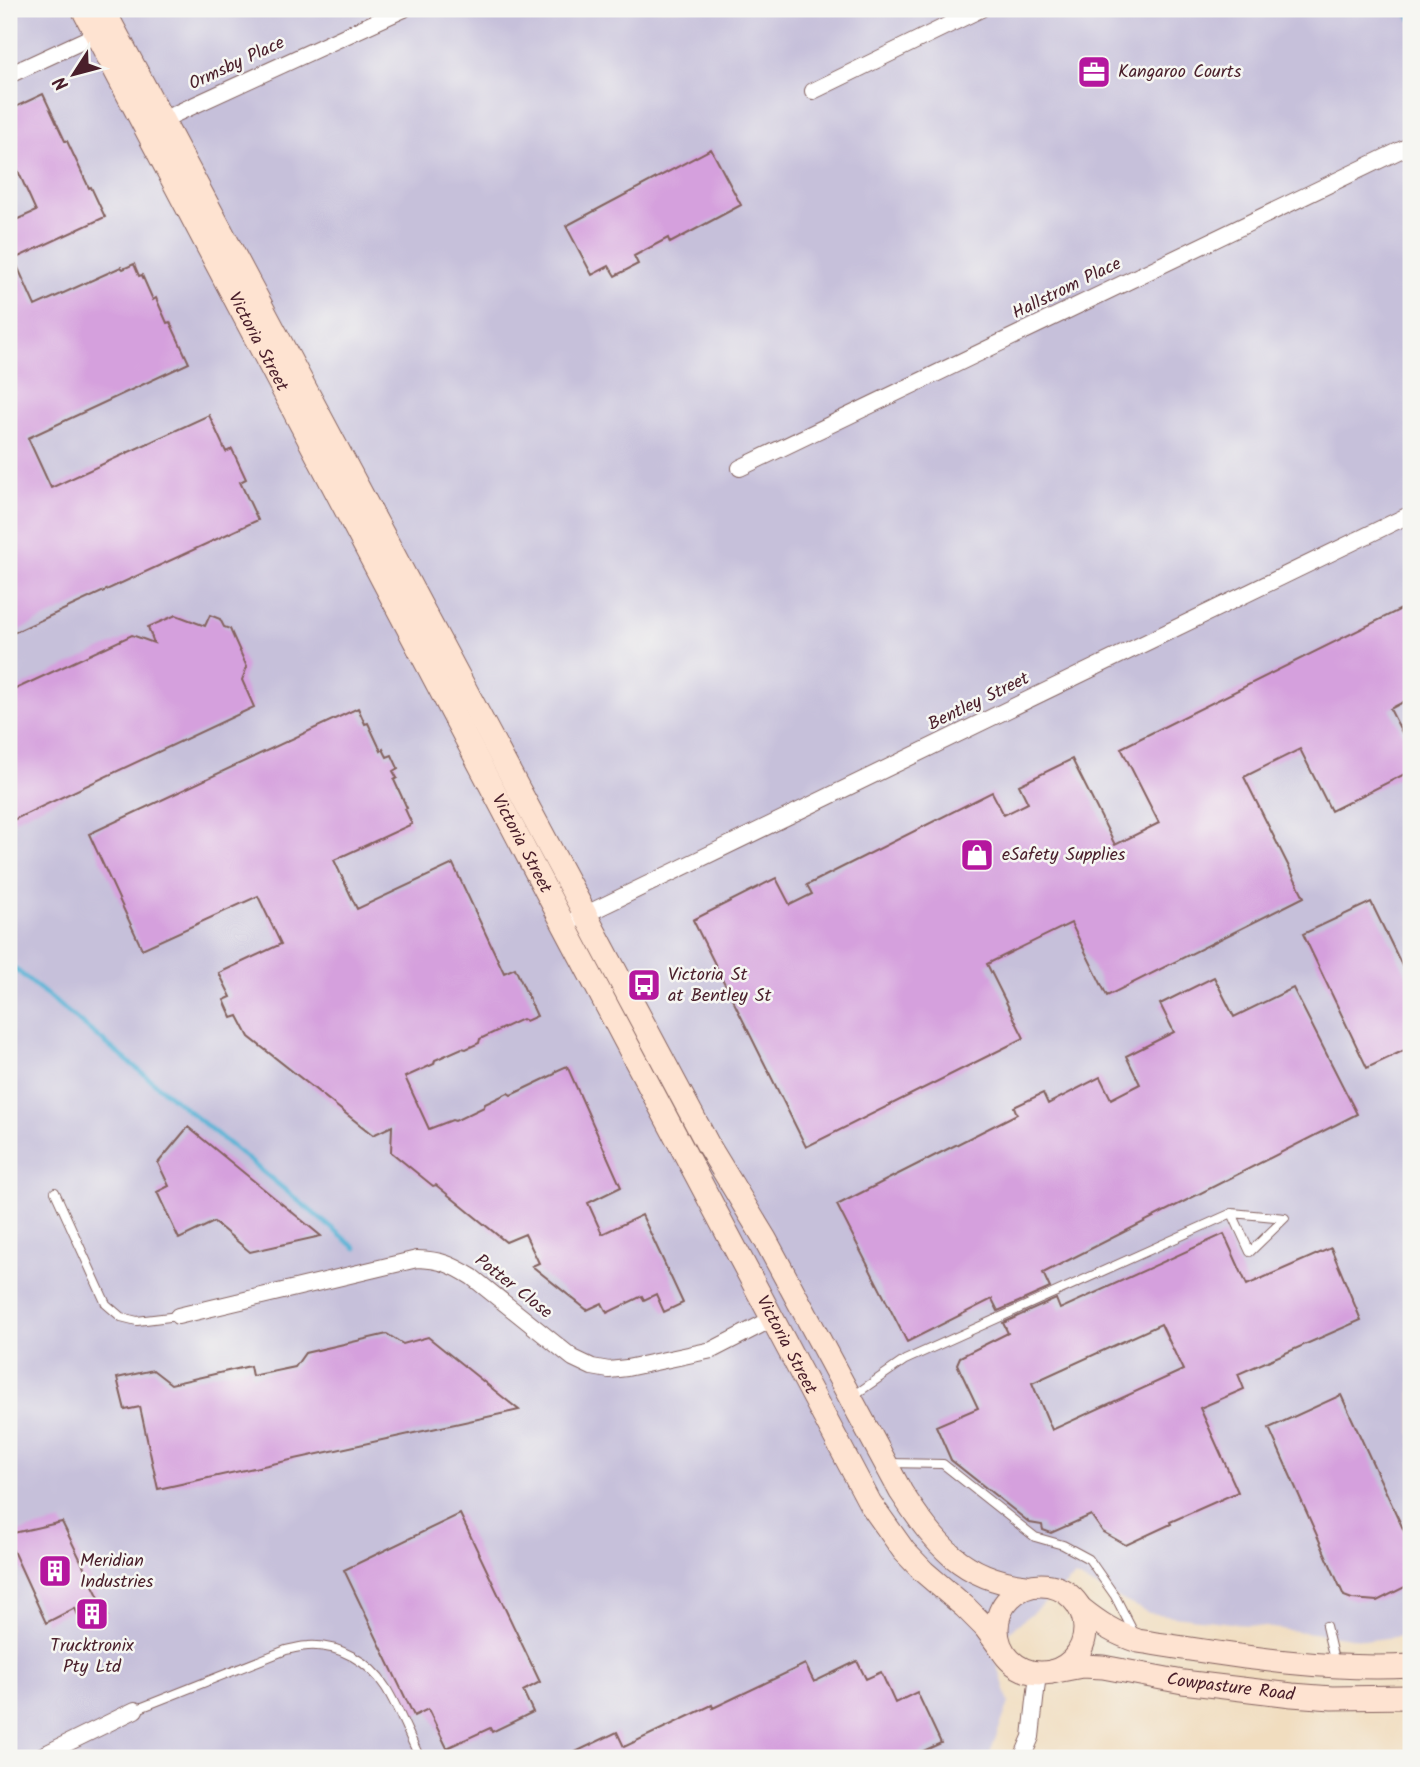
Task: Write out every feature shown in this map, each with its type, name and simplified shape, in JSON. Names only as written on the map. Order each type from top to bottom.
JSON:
[{"type":"main road","name":"Victoria Street","points":[[83,9],[104,24],[162,120],[709,1145],[765,1238],[901,1492],[935,1540],[951,1556],[969,1569],[987,1577],[1007,1584],[1026,1586]]},
{"type":"main road","name":"Victoria Street","points":[[104,24],[564,925],[870,1503],[904,1551],[985,1627],[1002,1650]]},
{"type":"main road","points":[[1039,1584],[1063,1590],[1080,1608],[1085,1634],[1081,1647],[1064,1667],[1045,1672],[1024,1670],[1011,1662],[1002,1650],[997,1638],[999,1612],[1015,1592],[1026,1586],[1039,1584]]},
{"type":"main road","name":"Cowpasture Road","points":[[1080,1608],[1102,1626],[1138,1641],[1269,1661],[1336,1667],[1411,1666]]},
{"type":"main road","name":"Cowpasture Road","points":[[1045,1672],[1083,1666],[1103,1667],[1183,1682],[1292,1695],[1332,1698],[1411,1697]]},
{"type":"street","name":"Ormsby Place","points":[[162,120],[404,9]]},
{"type":"street","points":[[813,91],[981,9]]},
{"type":"street","points":[[9,75],[104,24]]},
{"type":"street","name":"Hallstrom Place","points":[[740,468],[1411,145]]},
{"type":"street","name":"Bentley Street","points":[[564,925],[1411,514]]},
{"type":"street","name":"Potter Close","points":[[178,1316],[416,1259],[436,1260],[455,1267],[472,1277],[573,1359],[609,1370],[712,1350],[772,1319]]},
{"type":"street","points":[[1022,1758],[1031,1737],[1045,1672]]},
{"type":"street","points":[[37,1758],[135,1710]]},
{"type":"lane","points":[[55,1192],[106,1304],[121,1317],[138,1321],[178,1316]]},
{"type":"lane","points":[[851,1398],[905,1360],[1232,1213],[1285,1218],[1250,1252],[1232,1213]]},
{"type":"lane","points":[[885,1462],[943,1464],[1035,1536],[1063,1545],[1089,1559],[1115,1596],[1138,1641]]},
{"type":"lane","points":[[1326,1626],[1336,1667]]},
{"type":"lane","points":[[135,1710],[286,1650],[308,1646],[332,1647],[354,1657],[371,1670],[386,1688],[419,1758]]},
{"type":"shaded area","points":[[9,9],[1411,9],[1411,1635],[1370,1640],[1149,1613],[1075,1577],[992,1646],[1009,1703],[988,1758],[9,1758]]},
{"type":"building","points":[[43,94],[105,217],[14,259],[35,306],[121,267],[123,269],[134,264],[153,300],[156,298],[167,323],[170,322],[189,363],[28,438],[51,488],[209,415],[226,452],[232,449],[246,479],[240,482],[258,520],[9,635],[9,223],[36,211],[9,151],[9,110]]},
{"type":"building","points":[[711,149],[741,205],[670,243],[668,238],[634,256],[638,264],[615,276],[609,266],[592,275],[566,226]]},
{"type":"building","points":[[1411,604],[1411,698],[1390,709],[1411,750],[1411,771],[1331,811],[1300,749],[1244,777],[1304,897],[1107,996],[1071,923],[987,964],[1024,1038],[806,1147],[693,920],[776,878],[790,905],[812,894],[807,885],[992,792],[1004,815],[1028,803],[1019,785],[1072,759],[1115,845],[1159,823],[1121,748]]},
{"type":"building","points":[[176,615],[205,626],[210,615],[220,619],[224,627],[230,629],[247,667],[242,680],[254,707],[9,822],[9,692],[132,635],[154,643],[148,627]]},
{"type":"building","points":[[358,708],[381,751],[383,749],[387,757],[392,755],[398,768],[393,771],[397,778],[394,780],[412,824],[334,860],[357,909],[453,864],[504,973],[515,968],[537,1016],[526,1021],[522,1019],[480,1039],[479,1043],[435,1060],[434,1064],[405,1077],[429,1129],[455,1121],[567,1066],[621,1187],[588,1203],[602,1234],[642,1215],[683,1303],[664,1312],[656,1294],[644,1300],[642,1296],[607,1313],[602,1303],[587,1310],[532,1266],[539,1263],[525,1234],[506,1242],[391,1152],[392,1126],[373,1135],[249,1037],[238,1016],[232,1018],[224,1000],[231,997],[219,973],[281,944],[258,896],[142,949],[89,834]]},
{"type":"building","points":[[1371,902],[1411,984],[1411,1047],[1367,1068],[1303,934]]},
{"type":"building","points":[[1214,977],[1234,1017],[1293,988],[1357,1114],[1043,1273],[1050,1288],[998,1311],[992,1299],[907,1342],[837,1205],[1017,1114],[1014,1107],[1043,1093],[1048,1104],[1100,1077],[1111,1099],[1140,1084],[1126,1056],[1174,1032],[1160,1004]]},
{"type":"building","points":[[188,1127],[321,1236],[250,1252],[214,1222],[179,1239],[157,1192],[169,1186],[158,1163]]},
{"type":"building","points":[[1224,1234],[1247,1285],[1331,1248],[1361,1320],[1238,1374],[1244,1389],[1200,1408],[1238,1492],[1126,1545],[1103,1532],[1091,1515],[1051,1533],[1043,1530],[1042,1525],[1030,1523],[951,1460],[936,1426],[978,1408],[957,1364],[960,1357],[1008,1333],[1003,1323],[1056,1299],[1060,1309]],"holes":[[[1161,1324],[1183,1370],[1052,1430],[1032,1383]]]},
{"type":"building","points":[[387,1334],[403,1344],[428,1337],[519,1410],[158,1489],[140,1407],[125,1410],[117,1378],[153,1370],[171,1384],[250,1366],[252,1376],[295,1367],[305,1353]]},
{"type":"building","points":[[1341,1395],[1411,1546],[1411,1584],[1377,1601],[1344,1596],[1269,1428]]},
{"type":"building","points":[[460,1514],[540,1682],[523,1691],[533,1712],[492,1732],[490,1728],[447,1748],[428,1709],[414,1716],[344,1570]]},
{"type":"building","name":"Meridian Industries","points":[[62,1522],[108,1616],[83,1627],[75,1608],[46,1623],[9,1542],[9,1534]]},
{"type":"building","points":[[857,1661],[866,1679],[881,1672],[895,1703],[917,1692],[941,1743],[919,1753],[922,1758],[563,1758],[617,1732],[624,1747],[805,1664],[814,1682]]},
{"type":"waterway","points":[[1404,9],[1411,19]]},
{"type":"waterway","points":[[9,964],[356,1248]]},
{"type":"place","name":"Kangaroo Courts","points":[[1094,72]]},
{"type":"place","name":"eSafety Supplies","points":[[977,855]]},
{"type":"place","name":"Victoria St at Bentley St","points":[[644,985]]},
{"type":"place","name":"Meridian Industries","points":[[55,1571]]},
{"type":"place","name":"Trucktronix Pty Ltd","points":[[92,1614]]}]
